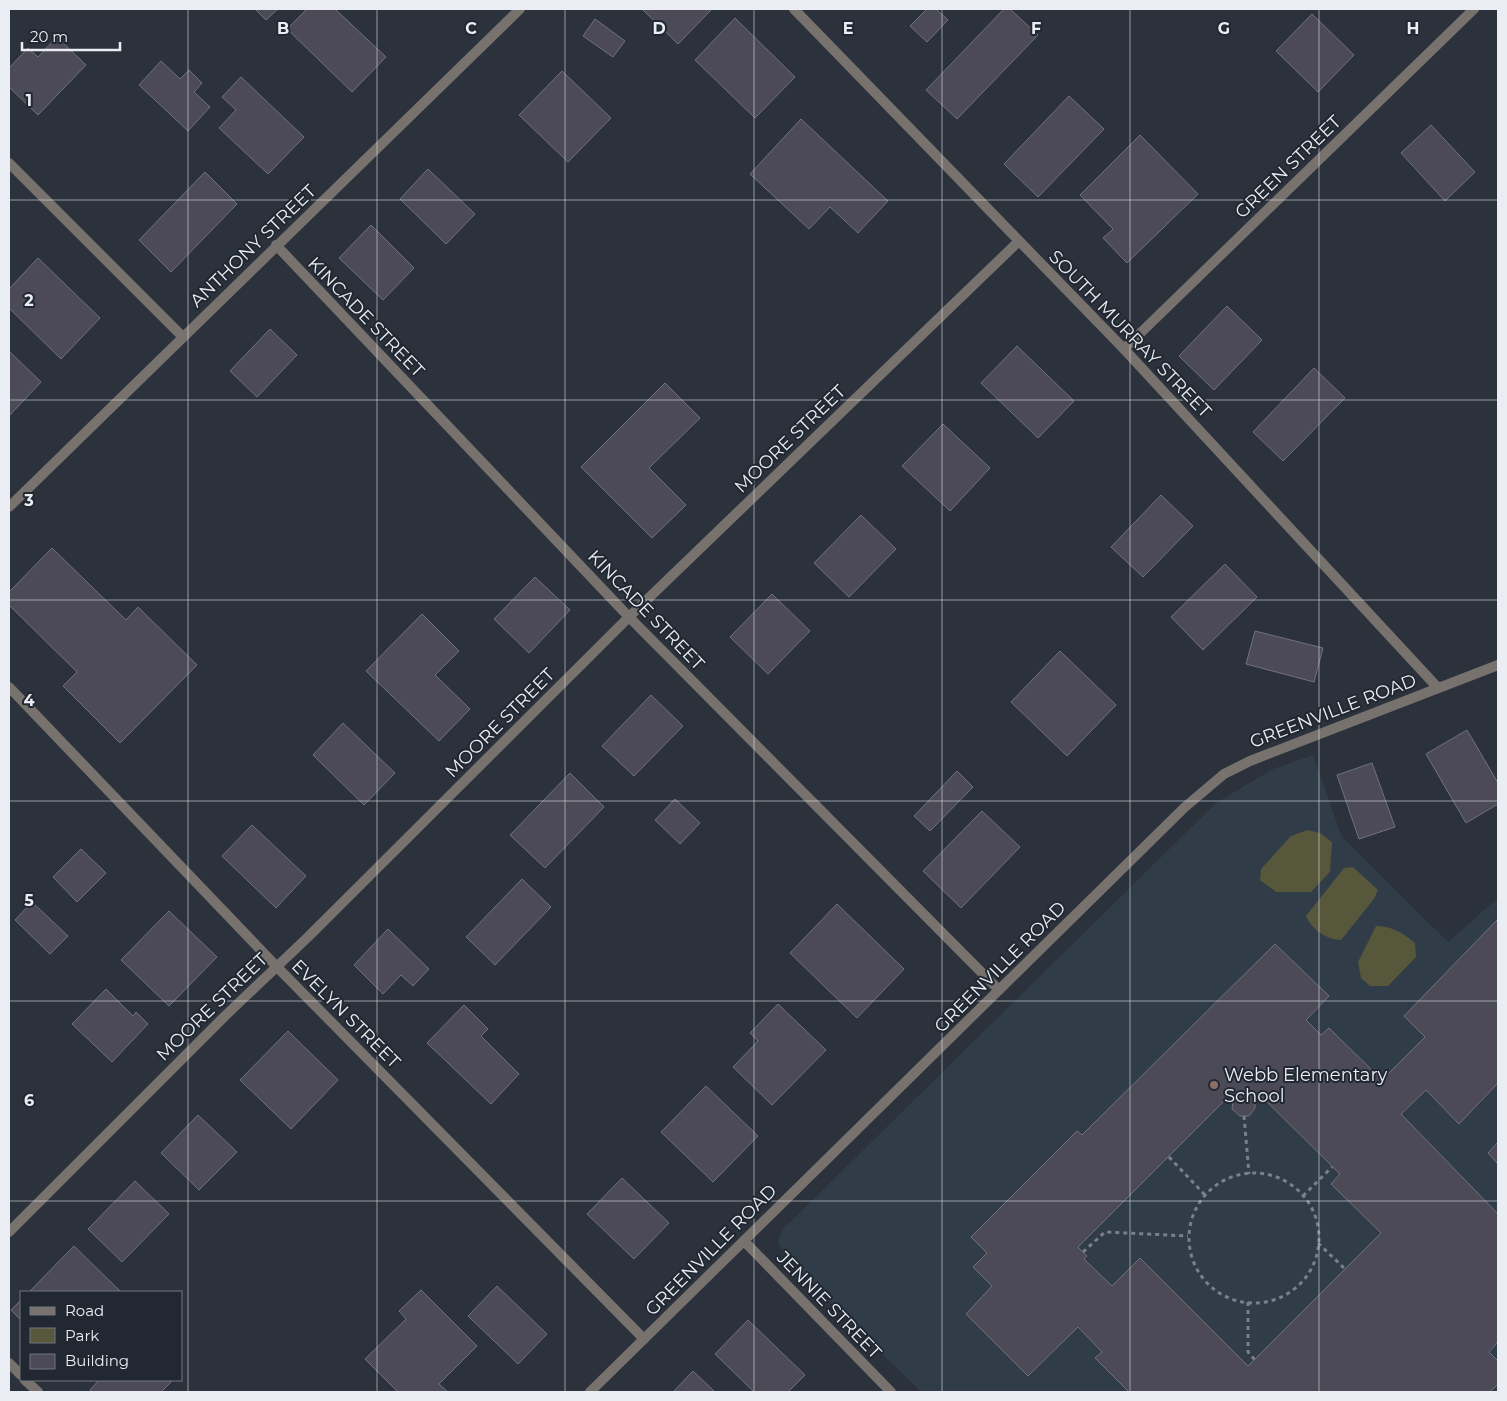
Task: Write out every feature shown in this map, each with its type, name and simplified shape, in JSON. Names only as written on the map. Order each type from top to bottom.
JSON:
[{"type":"street","name":"ANTHONY STREET","points":[[9,507],[520,9]]},
{"type":"street","name":"SOUTH MURRAY STREET","points":[[794,9],[1124,349],[1438,688]]},
{"type":"street","name":"GREEN STREET","points":[[1124,349],[1474,9]]},
{"type":"street","points":[[9,163],[183,337]]},
{"type":"street","name":"MOORE STREET","points":[[9,1232],[629,617],[1019,241]]},
{"type":"street","name":"KINCADE STREET","points":[[276,245],[629,617],[999,990]]},
{"type":"street","name":"GREENVILLE ROAD","points":[[590,1392],[1185,807],[1224,774],[1250,761],[1498,665]]},
{"type":"street","name":"EVELYN STREET","points":[[9,686],[278,967],[644,1339]]},
{"type":"street","name":"JENNIE STREET","points":[[744,1241],[891,1392]]},
{"type":"street","points":[[9,1363],[20,1374]]},
{"type":"street","points":[[27,1381],[38,1392]]},
{"type":"path","points":[[1244,1116],[1249,1174]]},
{"type":"path","points":[[1168,1157],[1205,1195]]},
{"type":"path","points":[[1303,1196],[1332,1166]]},
{"type":"path","points":[[1249,1174],[1261,1174],[1281,1179],[1298,1190],[1311,1207],[1318,1226],[1318,1242],[1312,1266],[1300,1284],[1282,1297],[1261,1303],[1238,1302],[1218,1293],[1202,1278],[1191,1258],[1188,1236],[1193,1214],[1205,1195],[1221,1182],[1249,1174]]},
{"type":"path","points":[[1083,1252],[1105,1232],[1188,1236]]},
{"type":"path","points":[[1318,1242],[1345,1270]]},
{"type":"path","points":[[1248,1302],[1248,1352],[1255,1360]]},
{"type":"shaded area","name":"Webb Elementary School","points":[[1313,755],[1342,837],[1448,942],[1498,898],[1498,1392],[921,1392],[794,1267],[782,1251],[778,1240],[784,1228],[1216,803],[1273,769]]},
{"type":"green space","points":[[1308,830],[1320,833],[1332,842],[1330,872],[1311,892],[1276,892],[1260,880],[1261,869],[1291,836]]},
{"type":"green space","points":[[1353,867],[1378,890],[1374,899],[1341,940],[1336,940],[1325,936],[1316,929],[1306,916],[1344,868]]},
{"type":"green space","points":[[1376,926],[1387,927],[1397,931],[1415,943],[1416,957],[1388,986],[1370,986],[1361,978],[1358,962]]},
{"type":"building","points":[[255,9],[278,9],[266,20]]},
{"type":"building","points":[[307,9],[335,9],[386,57],[352,92],[287,29]]},
{"type":"building","points":[[642,9],[712,9],[678,44]]},
{"type":"building","points":[[927,9],[936,9],[948,20],[927,42],[910,26]]},
{"type":"building","points":[[1004,9],[1010,9],[1038,35],[957,119],[926,90]]},
{"type":"building","points":[[1312,14],[1354,55],[1318,92],[1276,51]]},
{"type":"building","points":[[735,18],[795,77],[755,118],[695,60]]},
{"type":"building","points":[[595,19],[625,41],[613,57],[583,36]]},
{"type":"building","points":[[57,37],[86,65],[38,115],[9,87],[9,68],[28,48],[38,57]]},
{"type":"building","points":[[161,61],[180,79],[189,70],[202,83],[194,92],[210,107],[188,131],[139,85]]},
{"type":"building","points":[[562,71],[611,118],[568,162],[519,115]]},
{"type":"building","points":[[241,77],[304,137],[268,174],[219,128],[236,110],[222,97]]},
{"type":"building","points":[[1069,96],[1104,129],[1038,197],[1004,164]]},
{"type":"building","points":[[801,119],[888,201],[858,233],[830,207],[809,229],[750,174]]},
{"type":"building","points":[[1431,125],[1475,172],[1445,201],[1401,153]]},
{"type":"building","points":[[1140,135],[1198,194],[1127,263],[1103,238],[1113,229],[1080,195]]},
{"type":"building","points":[[428,169],[475,214],[446,244],[400,199]]},
{"type":"building","points":[[205,172],[237,204],[171,272],[139,240]]},
{"type":"building","points":[[371,225],[414,268],[383,300],[339,258]]},
{"type":"building","points":[[38,258],[100,318],[61,359],[9,308],[9,289]]},
{"type":"building","points":[[1227,306],[1262,340],[1214,390],[1179,356]]},
{"type":"building","points":[[270,329],[297,355],[257,397],[230,371]]},
{"type":"building","points":[[1017,346],[1074,401],[1038,438],[981,383]]},
{"type":"building","points":[[9,351],[41,382],[9,416]]},
{"type":"building","points":[[1314,368],[1345,398],[1283,461],[1253,432]]},
{"type":"building","points":[[665,383],[700,418],[649,468],[686,505],[652,538],[581,467]]},
{"type":"building","points":[[943,424],[990,468],[950,511],[902,466]]},
{"type":"building","points":[[1161,495],[1193,526],[1143,577],[1111,547]]},
{"type":"building","points":[[861,515],[896,549],[849,597],[814,563]]},
{"type":"building","points":[[52,548],[126,620],[138,607],[197,665],[120,743],[63,686],[77,672],[9,605],[9,592]]},
{"type":"building","points":[[1225,564],[1257,597],[1203,650],[1171,617]]},
{"type":"building","points":[[535,577],[570,610],[529,653],[494,619]]},
{"type":"building","points":[[772,594],[810,631],[768,674],[730,637]]},
{"type":"building","points":[[422,614],[459,651],[435,675],[470,709],[439,741],[366,671]]},
{"type":"building","points":[[1255,631],[1323,648],[1314,682],[1246,664]]},
{"type":"building","points":[[1060,651],[1116,705],[1067,756],[1011,702]]},
{"type":"building","points":[[651,695],[683,726],[634,776],[602,746]]},
{"type":"building","points":[[343,723],[395,773],[364,805],[313,755]]},
{"type":"building","points":[[1467,730],[1498,783],[1498,804],[1466,823],[1426,754]]},
{"type":"building","points":[[1372,763],[1395,827],[1359,839],[1337,775]]},
{"type":"building","points":[[957,771],[973,787],[930,831],[914,816]]},
{"type":"building","points":[[570,773],[604,807],[545,868],[510,835]]},
{"type":"building","points":[[675,799],[700,823],[680,844],[655,820]]},
{"type":"building","points":[[982,811],[1020,847],[961,908],[923,871]]},
{"type":"building","points":[[252,825],[306,876],[276,908],[222,856]]},
{"type":"building","points":[[81,849],[106,873],[77,902],[53,877]]},
{"type":"building","points":[[522,879],[551,907],[495,965],[466,937]]},
{"type":"building","points":[[32,902],[68,936],[50,954],[15,920]]},
{"type":"building","points":[[837,904],[904,969],[857,1018],[790,953]]},
{"type":"building","points":[[169,911],[217,957],[169,1006],[121,960]]},
{"type":"building","points":[[1498,919],[1498,1083],[1459,1124],[1426,1090],[1401,1114],[1498,1214],[1498,1342],[1489,1352],[1498,1361],[1498,1384],[1490,1392],[1129,1392],[1095,1358],[1102,1352],[1078,1327],[1028,1376],[966,1314],[992,1286],[973,1267],[987,1253],[971,1237],[1077,1131],[1082,1135],[1275,944],[1329,996],[1306,1020],[1321,1035],[1329,1028],[1382,1080],[1425,1037],[1404,1016]],"holes":[[[1259,1094],[1340,1174],[1331,1184],[1381,1233],[1248,1366],[1140,1258],[1112,1286],[1084,1259],[1087,1256],[1078,1247],[1229,1096],[1233,1101],[1232,1109],[1240,1116],[1249,1116],[1255,1108],[1255,1098]]]},
{"type":"building","points":[[388,929],[429,969],[413,986],[401,975],[383,994],[354,965]]},
{"type":"building","points":[[106,989],[133,1016],[136,1012],[148,1024],[112,1062],[72,1024]]},
{"type":"building","points":[[778,1004],[826,1050],[772,1105],[733,1067],[758,1041],[750,1033]]},
{"type":"building","points":[[464,1005],[488,1029],[481,1036],[519,1074],[491,1104],[427,1043]]},
{"type":"building","points":[[288,1031],[338,1080],[291,1129],[240,1080]]},
{"type":"building","points":[[706,1086],[758,1136],[713,1182],[661,1132]]},
{"type":"building","points":[[198,1115],[237,1152],[199,1190],[161,1153]]},
{"type":"building","points":[[1498,1142],[1498,1164],[1488,1153]]},
{"type":"building","points":[[622,1178],[669,1223],[634,1259],[587,1214]]},
{"type":"building","points":[[135,1181],[169,1214],[122,1262],[88,1229]]},
{"type":"building","points":[[74,1246],[120,1291],[30,1291]]},
{"type":"building","points":[[497,1286],[547,1334],[518,1364],[468,1316]]},
{"type":"building","points":[[421,1290],[477,1346],[439,1384],[448,1392],[398,1392],[365,1359],[406,1319],[399,1311]]},
{"type":"building","points":[[20,1301],[20,1319],[11,1310]]},
{"type":"building","points":[[748,1320],[805,1375],[788,1392],[754,1392],[715,1354]]},
{"type":"building","points":[[693,1371],[715,1392],[673,1392]]},
{"type":"building","points":[[98,1381],[172,1381],[161,1392],[93,1392],[90,1390]]},
{"type":"place","name":"Webb Elementary School","points":[[1214,1085]]}]
